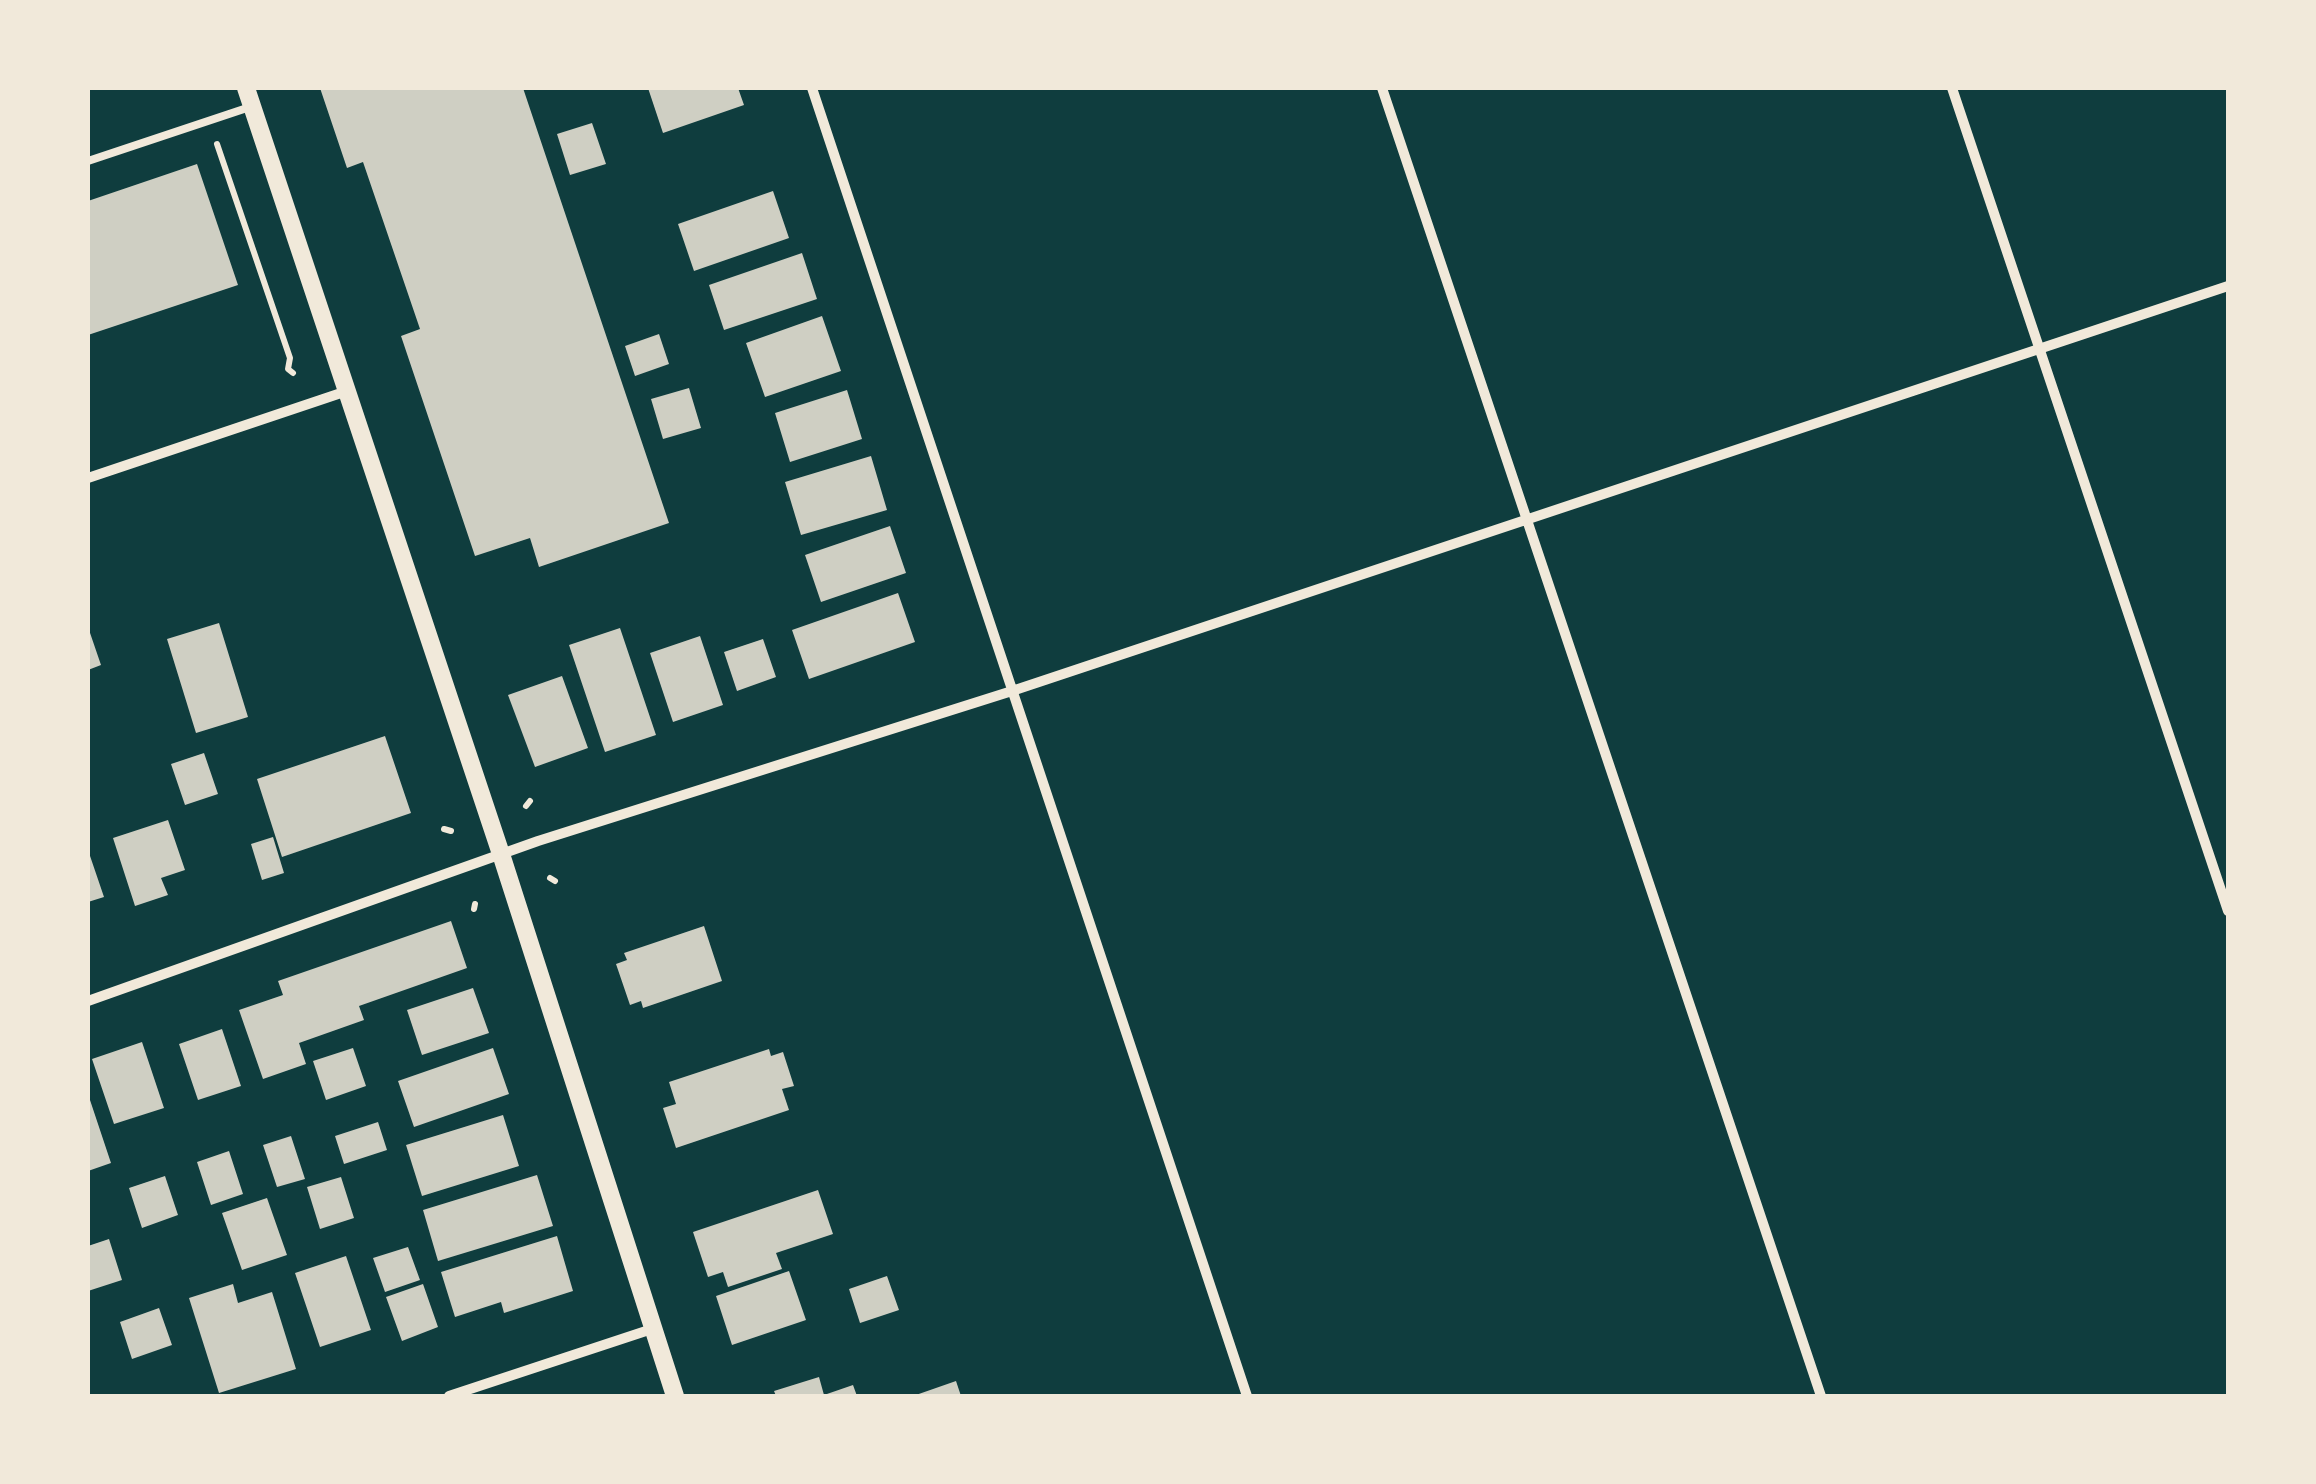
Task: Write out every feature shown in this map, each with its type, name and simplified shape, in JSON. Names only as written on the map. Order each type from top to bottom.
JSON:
[{"type":"street","points":[[246,88],[502,854],[675,1396]]},
{"type":"street","points":[[812,88],[1247,1396]]},
{"type":"street","points":[[1382,88],[1821,1396]]},
{"type":"street","points":[[1952,88],[2228,910]]},
{"type":"street","points":[[88,1002],[502,854],[1012,691],[2228,286]]},
{"type":"street","points":[[88,478],[346,391]]},
{"type":"street","points":[[449,1396],[652,1330]]},
{"type":"lane","points":[[88,160],[252,107]]},
{"type":"path","points":[[210,120],[290,358],[288,369],[293,373]]},
{"type":"building","points":[[320,88],[523,88],[669,523],[539,567],[530,538],[475,556],[401,336],[420,329],[363,162],[347,168]]},
{"type":"building","points":[[648,88],[738,88],[744,105],[663,133]]},
{"type":"building","points":[[592,123],[606,164],[570,175],[557,134]]},
{"type":"building","points":[[197,164],[238,285],[88,335],[88,201]]},
{"type":"building","points":[[773,191],[789,238],[694,271],[678,224]]},
{"type":"building","points":[[802,253],[817,299],[724,330],[709,285]]},
{"type":"building","points":[[822,316],[841,371],[765,397],[746,343]]},
{"type":"building","points":[[659,334],[669,364],[635,376],[625,346]]},
{"type":"building","points":[[689,388],[701,428],[663,439],[651,399]]},
{"type":"building","points":[[847,390],[862,439],[790,462],[775,413]]},
{"type":"building","points":[[871,456],[887,510],[801,535],[785,482]]},
{"type":"building","points":[[890,526],[906,573],[821,602],[805,555]]},
{"type":"building","points":[[898,593],[915,642],[809,679],[792,630]]},
{"type":"building","points":[[219,623],[248,717],[196,733],[167,639]]},
{"type":"building","points":[[88,627],[101,665],[88,670]]},
{"type":"building","points":[[620,628],[656,735],[605,752],[569,645]]},
{"type":"building","points":[[700,636],[723,705],[673,722],[650,653]]},
{"type":"building","points":[[763,639],[776,677],[737,691],[724,652]]},
{"type":"building","points":[[562,676],[588,748],[535,767],[508,695]]},
{"type":"building","points":[[385,736],[411,813],[282,857],[257,779]]},
{"type":"building","points":[[204,753],[218,794],[185,805],[171,764]]},
{"type":"building","points":[[168,820],[185,870],[161,878],[168,895],[135,906],[113,838]]},
{"type":"building","points":[[273,837],[284,873],[262,880],[251,844]]},
{"type":"building","points":[[88,850],[104,897],[88,902]]},
{"type":"building","points":[[451,921],[467,968],[359,1006],[364,1020],[299,1043],[306,1064],[263,1079],[239,1010],[283,995],[278,981]]},
{"type":"building","points":[[704,926],[722,981],[643,1008],[641,1001],[630,1005],[616,964],[627,960],[624,953]]},
{"type":"building","points":[[473,988],[489,1033],[422,1055],[407,1010]]},
{"type":"building","points":[[222,1029],[241,1086],[198,1100],[179,1044]]},
{"type":"building","points":[[142,1042],[164,1108],[114,1124],[92,1059]]},
{"type":"building","points":[[353,1048],[366,1086],[326,1100],[313,1061]]},
{"type":"building","points":[[493,1048],[509,1094],[414,1127],[398,1081]]},
{"type":"building","points":[[769,1049],[771,1056],[783,1052],[794,1086],[782,1089],[789,1110],[676,1148],[663,1108],[676,1104],[669,1082]]},
{"type":"building","points":[[88,1094],[111,1163],[88,1171]]},
{"type":"building","points":[[503,1115],[519,1166],[422,1196],[406,1145]]},
{"type":"building","points":[[378,1122],[387,1150],[344,1164],[335,1136]]},
{"type":"building","points":[[291,1136],[305,1179],[277,1187],[263,1145]]},
{"type":"building","points":[[229,1151],[243,1194],[211,1205],[197,1162]]},
{"type":"building","points":[[537,1175],[553,1226],[438,1261],[423,1210]]},
{"type":"building","points":[[165,1176],[178,1215],[142,1228],[129,1188]]},
{"type":"building","points":[[341,1177],[354,1218],[320,1229],[307,1187]]},
{"type":"building","points":[[818,1190],[833,1234],[776,1253],[782,1269],[728,1287],[723,1272],[708,1277],[693,1232]]},
{"type":"building","points":[[267,1198],[287,1255],[242,1270],[222,1213]]},
{"type":"building","points":[[557,1236],[573,1291],[504,1313],[501,1302],[455,1317],[441,1272]]},
{"type":"building","points":[[109,1239],[122,1280],[88,1291],[88,1246]]},
{"type":"building","points":[[408,1247],[420,1280],[385,1292],[373,1258]]},
{"type":"building","points":[[346,1256],[371,1330],[320,1347],[295,1273]]},
{"type":"building","points":[[789,1271],[806,1320],[732,1345],[716,1296]]},
{"type":"building","points":[[887,1276],[899,1310],[860,1323],[849,1289]]},
{"type":"building","points":[[233,1284],[238,1303],[272,1292],[296,1369],[219,1393],[189,1298]]},
{"type":"building","points":[[423,1284],[438,1327],[402,1341],[386,1297]]},
{"type":"building","points":[[159,1308],[172,1345],[132,1359],[120,1322]]},
{"type":"building","points":[[819,1377],[824,1395],[853,1385],[857,1396],[776,1396],[774,1391]]},
{"type":"building","points":[[956,1381],[961,1396],[913,1396]]}]
